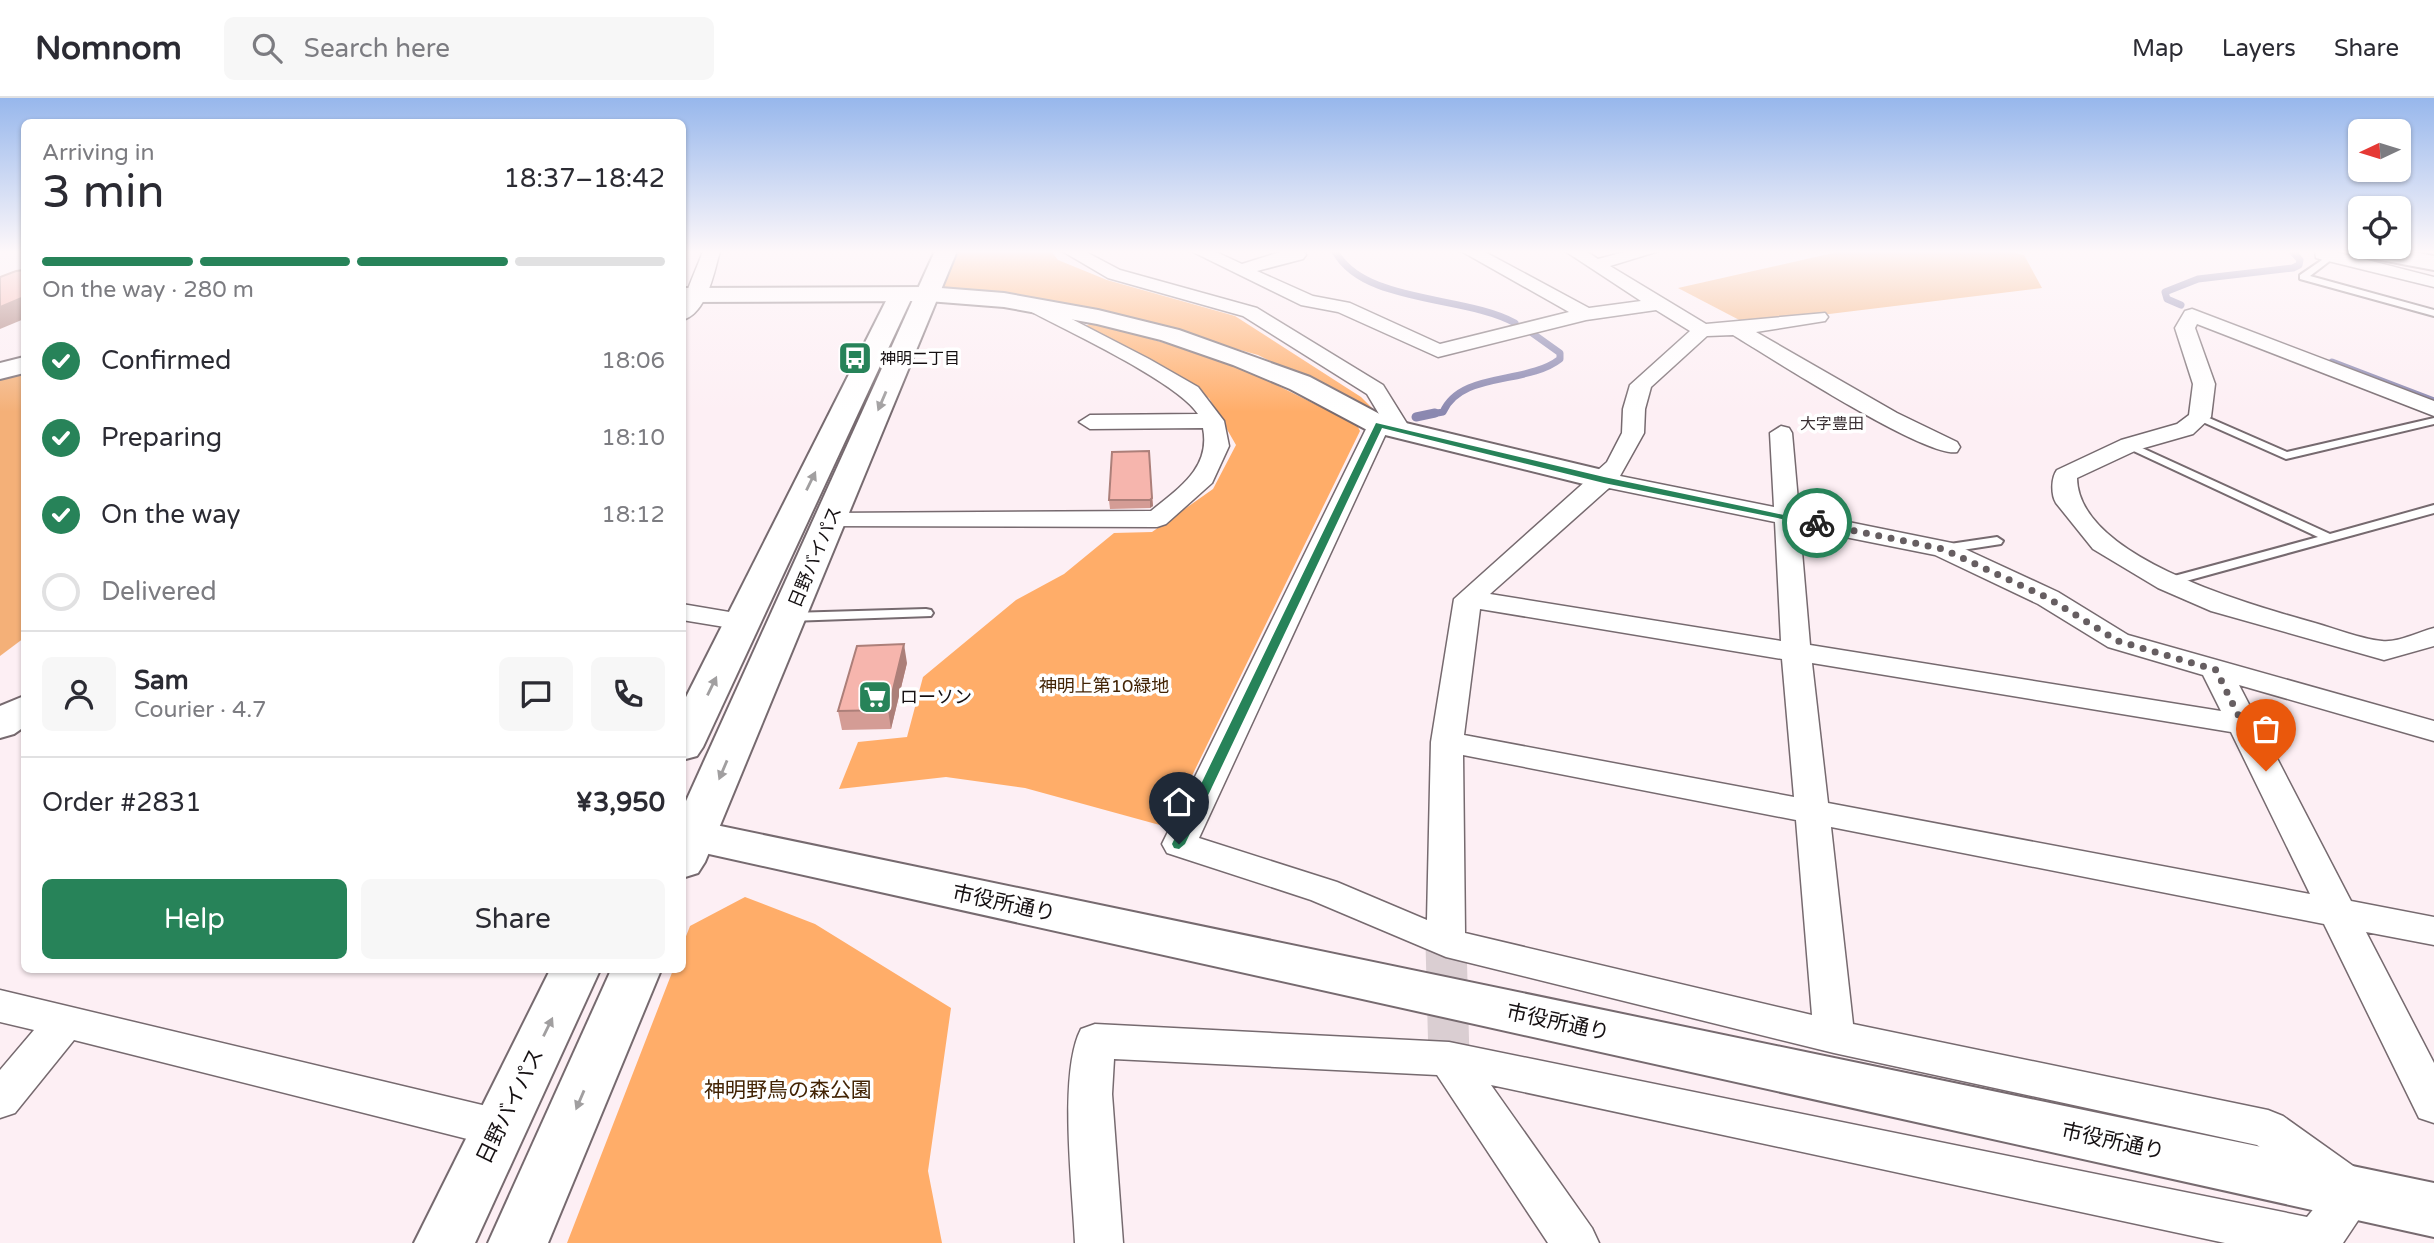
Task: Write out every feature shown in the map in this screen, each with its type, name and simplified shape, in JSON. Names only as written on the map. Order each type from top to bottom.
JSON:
[{"type":"main road","name":"日野バイパス","points":[[686,739],[901,304]]},
{"type":"main road","name":"日野バイパス","points":[[686,844],[830,521],[905,304]]},
{"type":"main road","points":[[1033,305],[1133,325],[1242,359],[1300,383],[1390,428],[1604,480]]},
{"type":"main road","points":[[0,371],[21,367]]},
{"type":"main road","points":[[0,689],[21,693]]},
{"type":"main road","points":[[0,725],[21,710]]},
{"type":"main road","name":"市役所通り","points":[[686,844],[2434,1210]]},
{"type":"main road","name":"日野バイパス","points":[[444,1243],[574,973]]},
{"type":"main road","points":[[518,1243],[635,973]]},
{"type":"street","points":[[1099,1243],[1091,1094],[1096,1041],[1449,1059],[2317,1241],[2354,1192],[2268,1129],[1834,1037],[1446,943],[1324,891],[1179,844],[1390,428],[1375,390],[1250,312],[1223,304]]},
{"type":"street","points":[[1328,304],[1343,307],[1438,351],[1586,314],[1653,304]]},
{"type":"street","points":[[1568,304],[1586,314]]},
{"type":"street","points":[[1657,304],[1702,330],[1737,329],[1818,317]]},
{"type":"street","points":[[830,521],[1157,519],[1200,483],[1217,446],[1213,421],[1190,392],[1033,305]]},
{"type":"street","points":[[2434,408],[2192,315],[2185,328],[2204,384],[2200,417],[2185,429],[2129,445],[2065,475],[2065,498],[2102,544],[2168,582],[2221,605],[2384,651],[2434,637]]},
{"type":"street","points":[[1737,329],[1889,418],[1950,447]]},
{"type":"street","points":[[1446,943],[1447,742],[1468,599],[1604,480],[1617,465],[1633,433],[1634,410],[1641,385],[1702,330]]},
{"type":"street","points":[[1090,422],[1213,421]]},
{"type":"street","points":[[1781,433],[1796,650],[1834,1037]]},
{"type":"street","points":[[1604,480],[1943,549],[2048,598],[2118,641],[2434,731]]},
{"type":"street","points":[[1468,599],[2243,724]]},
{"type":"street","points":[[686,613],[743,622]]},
{"type":"street","points":[[2216,670],[2434,1105]]},
{"type":"street","points":[[1447,742],[2434,931]]},
{"type":"street","points":[[0,1006],[499,1128]]},
{"type":"street","points":[[0,1100],[64,1023]]},
{"type":"street","points":[[1449,1059],[1575,1243]]},
{"type":"lane","points":[[2403,304],[2434,313]]},
{"type":"lane","points":[[2200,417],[2286,456],[2434,421]]},
{"type":"lane","points":[[2129,445],[2329,538]]},
{"type":"lane","points":[[2168,582],[2434,509]]},
{"type":"lane","points":[[1943,549],[1997,541]]},
{"type":"lane","points":[[789,617],[926,613]]},
{"type":"shaded area","points":[[1709,304],[1907,304],[1747,324]]},
{"type":"shaded area","points":[[21,372],[21,640],[0,656],[0,377]]},
{"type":"green space","points":[[1061,304],[1194,304],[1235,316],[1361,397],[1379,415],[1258,355],[1099,310]]},
{"type":"green space","name":"神明上第10緑地","points":[[1092,322],[1230,362],[1357,425],[1360,431],[1167,827],[1025,788],[946,777],[839,789],[858,742],[907,737],[923,677],[1016,600],[1064,574],[1114,533],[1152,532],[1213,489],[1236,445],[1209,398],[1082,329]]},
{"type":"green space","name":"神明野鳥の森公園","points":[[745,897],[815,924],[951,1008],[928,1171],[942,1243],[567,1243],[672,973],[686,973],[686,936],[690,926]]},
{"type":"building","points":[[1149,451],[1152,498],[1109,500],[1112,452]]},
{"type":"building","points":[[904,644],[888,710],[838,711],[857,646]]},
{"type":"waterway","points":[[1458,304],[1515,323]]},
{"type":"waterway","points":[[1426,415],[1443,412],[1452,399],[1464,390],[1546,367],[1560,359],[1560,353],[1532,333]]},
{"type":"waterway","points":[[2332,362],[2434,401]]},
{"type":"waterway","points":[[1416,417],[1435,413]]},
{"type":"tunnel","points":[[1446,943],[1449,1059]]},
{"type":"way so far","points":[[1817,523],[1943,549],[2048,598],[2118,641],[2216,670],[2266,771]]},
{"type":"place","name":"神明二丁目","points":[[855,358]]},
{"type":"place","name":"ローソン","points":[[875,697]]},
{"type":"district","name":"大字豊田","points":[[1832,423]]},
{"type":"route","points":[[1179,844],[1379,425],[1604,480],[1817,523]]}]
